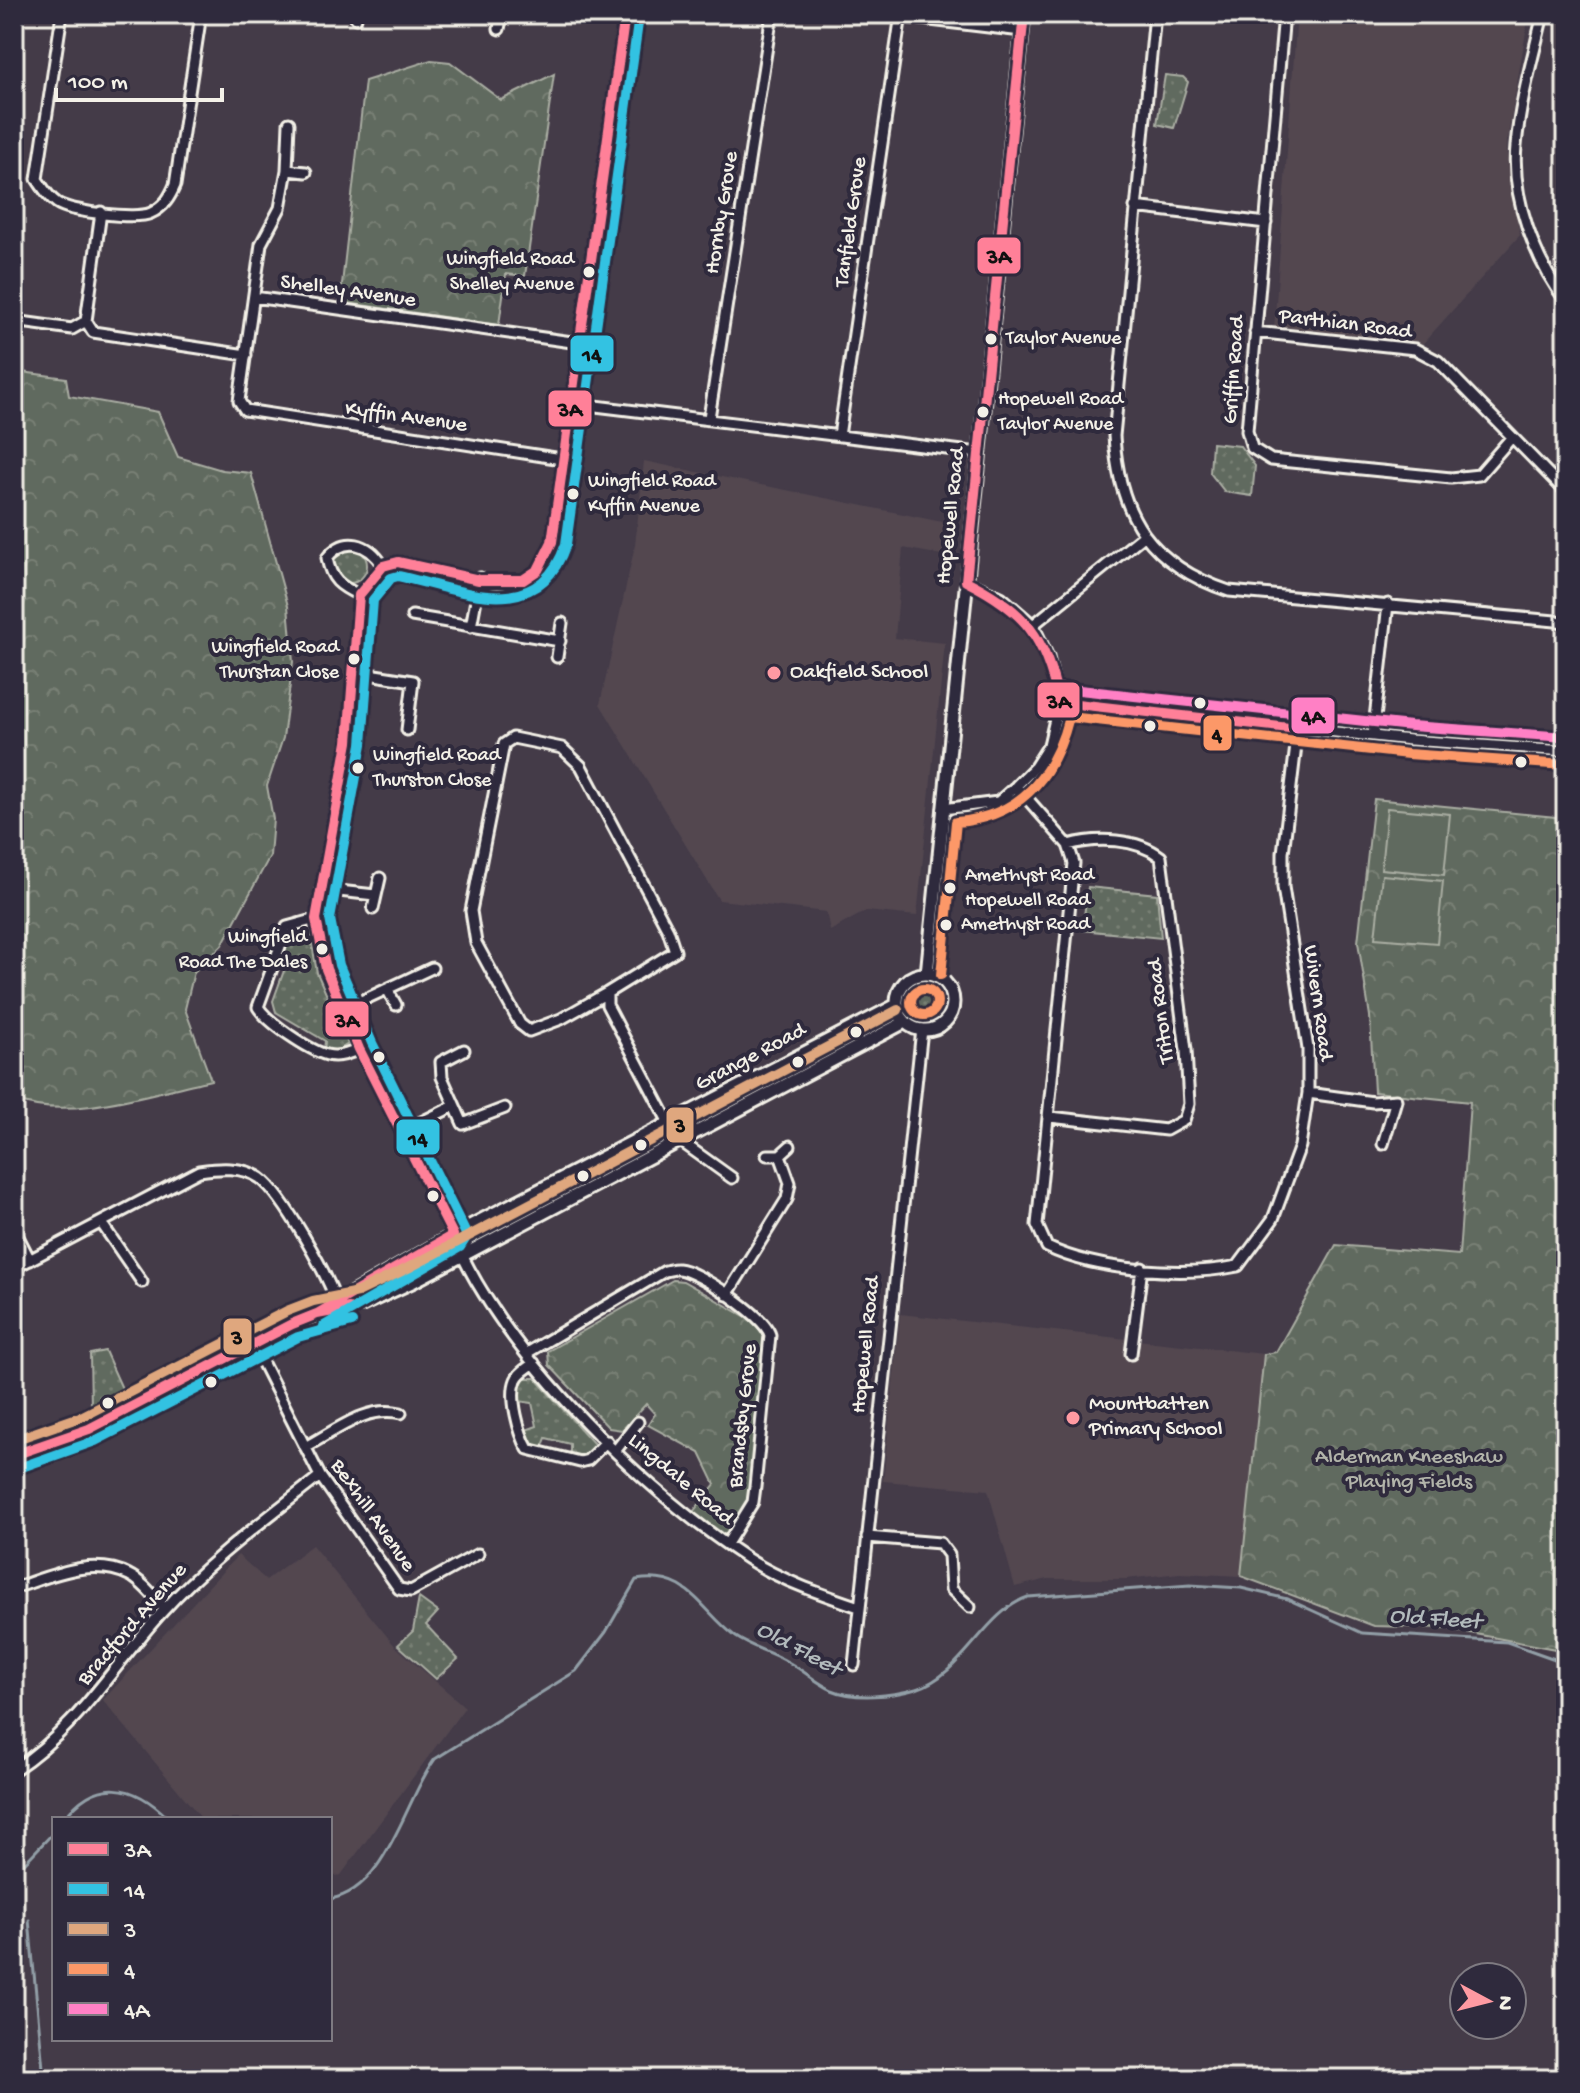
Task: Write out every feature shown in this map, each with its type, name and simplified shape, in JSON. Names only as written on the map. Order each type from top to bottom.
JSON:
[{"type":"street","points":[[62,14],[37,179],[60,206],[140,217],[154,212],[168,201],[175,185],[201,14]]},
{"type":"street","points":[[499,29],[502,14]]},
{"type":"street","points":[[453,1235],[359,1049],[326,969],[316,919],[348,742],[356,672],[359,595],[383,566],[398,562],[480,578],[525,580],[542,565],[552,542],[625,14]]},
{"type":"street","name":"Hornby Grove","points":[[709,418],[772,14]]},
{"type":"street","points":[[880,14],[1022,31]]},
{"type":"street","name":"Hopewell Road","points":[[927,974],[1024,14]]},
{"type":"street","points":[[1155,14],[1114,436],[1117,477],[1143,536],[1181,569],[1229,591],[1566,622]]},
{"type":"street","name":"Griffin Road","points":[[1284,14],[1247,431],[1252,448],[1262,456],[1451,478],[1479,475],[1512,437]]},
{"type":"street","points":[[1543,14],[1522,100],[1515,150],[1530,231],[1544,266],[1566,301]]},
{"type":"street","name":"Tanfield Grove","points":[[839,436],[900,15]]},
{"type":"street","points":[[101,212],[86,321],[93,332],[246,355],[261,244],[280,208],[287,170],[289,123]]},
{"type":"street","points":[[287,170],[306,172]]},
{"type":"street","points":[[1135,207],[1266,223]]},
{"type":"street","name":"Shelley Avenue","points":[[254,297],[579,343]]},
{"type":"street","points":[[14,321],[72,329],[86,321]]},
{"type":"street","name":"Parthian Road","points":[[1255,332],[1415,349],[1438,361],[1566,492]]},
{"type":"street","name":"Kyffin Avenue","points":[[246,355],[239,401],[245,410],[562,459]]},
{"type":"street","points":[[571,403],[979,453]]},
{"type":"street","points":[[1033,625],[1143,536]]},
{"type":"street","points":[[359,595],[339,585],[330,574],[327,558],[337,545],[350,542],[365,547],[375,553],[383,566]]},
{"type":"street","points":[[471,627],[480,578]]},
{"type":"street","points":[[943,809],[998,802],[1016,786],[1035,767],[1049,745],[1059,702],[1048,657],[1033,625],[1001,597],[966,581]]},
{"type":"street","points":[[1373,736],[1388,604]]},
{"type":"street","points":[[412,616],[560,641]]},
{"type":"street","points":[[557,657],[562,623]]},
{"type":"street","points":[[356,672],[413,681],[407,730]]},
{"type":"street","points":[[1059,702],[1534,752],[1566,751]]},
{"type":"street","name":"Wivern Road","points":[[1068,845],[1074,863],[1037,1225],[1047,1247],[1072,1259],[1206,1272],[1238,1266],[1273,1219],[1300,1146],[1308,1093],[1308,1049],[1283,887],[1283,853],[1298,729]]},
{"type":"street","points":[[513,738],[562,748],[581,766],[668,930],[675,951],[607,993],[561,1019],[529,1031],[520,1024],[476,943],[471,911],[504,744],[513,738]]},
{"type":"street","points":[[1016,786],[1068,845]]},
{"type":"street","name":"Triton Road","points":[[1050,1117],[1166,1130],[1184,1120],[1189,1104],[1186,1050],[1161,857],[1147,846],[1089,839],[1068,845]]},
{"type":"street","points":[[373,909],[380,878]]},
{"type":"street","points":[[321,889],[375,895]]},
{"type":"street","points":[[316,919],[287,927],[258,1007],[266,1020],[325,1055],[338,1056],[359,1049]]},
{"type":"street","points":[[344,1009],[432,968]]},
{"type":"street","points":[[927,974],[943,981],[952,1005],[939,1026],[922,1029],[905,1022],[897,1005],[905,982],[927,974]]},
{"type":"street","points":[[387,989],[396,1005]]},
{"type":"street","points":[[607,993],[607,1005],[679,1140],[732,1178]]},
{"type":"street","name":"Grange Road","points":[[337,1305],[453,1235],[897,1005]]},
{"type":"street","name":"Grange Road","points":[[337,1305],[362,1305],[905,1022]]},
{"type":"street","name":"Hopewell Road","points":[[854,1665],[922,1029]]},
{"type":"street","points":[[464,1050],[441,1062],[442,1077],[463,1124],[505,1108]]},
{"type":"street","points":[[1308,1093],[1373,1102],[1396,1100],[1383,1144]]},
{"type":"street","points":[[401,1132],[454,1106]]},
{"type":"street","points":[[767,1155],[780,1155],[790,1146]]},
{"type":"street","points":[[727,1295],[787,1199],[790,1183],[780,1155]]},
{"type":"street","points":[[14,1268],[199,1171],[225,1167],[259,1177],[285,1204],[337,1305],[253,1344],[89,1429],[14,1455]]},
{"type":"street","points":[[102,1224],[142,1282]]},
{"type":"street","points":[[14,1229],[30,1260]]},
{"type":"street","name":"Lingdale Road","points":[[462,1255],[497,1314],[534,1363],[616,1450],[727,1544],[773,1573],[859,1607]]},
{"type":"street","name":"Brandsby Grove","points":[[527,1353],[665,1271],[677,1268],[691,1273],[759,1317],[770,1335],[753,1502],[727,1544]]},
{"type":"street","points":[[1131,1354],[1142,1268]]},
{"type":"street","name":"Bexhill Avenue","points":[[253,1344],[320,1476],[399,1589],[411,1591],[478,1554]]},
{"type":"street","name":"Lingdale Road","points":[[534,1363],[517,1376],[514,1388],[521,1437],[528,1449],[580,1462],[588,1460],[607,1441]]},
{"type":"street","points":[[305,1447],[358,1416],[385,1409],[401,1413]]},
{"type":"street","points":[[616,1450],[638,1422]]},
{"type":"street","name":"Bradford Avenue","points":[[16,1765],[44,1750],[78,1718],[165,1609],[196,1578],[320,1476]]},
{"type":"street","points":[[867,1537],[940,1543],[949,1555],[951,1589],[970,1607]]},
{"type":"street","points":[[14,1588],[70,1569],[99,1568],[128,1574],[165,1609]]},
{"type":"shaded area","points":[[1297,14],[1529,14],[1506,148],[1520,235],[1418,349],[1274,330]]},
{"type":"shaded area","name":"Oakfield School","points":[[644,461],[957,525],[953,557],[903,548],[895,638],[945,643],[917,916],[866,911],[830,931],[826,912],[719,900],[600,704],[635,545]]},
{"type":"shaded area","name":"Mountbatten Primary School","points":[[900,1314],[1264,1354],[1241,1576],[1180,1573],[1126,1579],[1048,1579],[1015,1587],[988,1490],[883,1481]]},
{"type":"shaded area","points":[[312,1545],[395,1646],[465,1707],[341,1875],[332,1877],[332,1817],[200,1817],[103,1700],[238,1555],[266,1580]]},
{"type":"green space","points":[[431,60],[450,62],[501,100],[554,74],[525,276],[506,274],[499,325],[340,302],[365,81]]},
{"type":"green space","points":[[1165,75],[1183,77],[1188,82],[1174,128],[1157,124]]},
{"type":"green space","points":[[14,371],[66,378],[69,396],[158,412],[178,457],[222,470],[251,473],[288,606],[293,662],[283,738],[267,786],[273,819],[270,856],[222,945],[194,972],[185,1009],[211,1080],[86,1107],[36,1106],[14,1100]]},
{"type":"green space","points":[[1212,443],[1240,446],[1255,466],[1252,496],[1225,492],[1210,473]]},
{"type":"green space","points":[[349,547],[361,553],[367,565],[361,577],[349,583],[337,577],[331,565],[337,553]]},
{"type":"green space","name":"Alderman Kneeshaw Playing Fields","points":[[1374,799],[1566,818],[1566,1651],[1444,1628],[1374,1626],[1241,1576],[1264,1354],[1276,1352],[1336,1245],[1459,1255],[1470,1102],[1374,1092],[1370,1016],[1358,942]]},
{"type":"green space","points":[[1387,808],[1450,814],[1444,875],[1381,869]]},
{"type":"green space","points":[[1382,875],[1443,881],[1437,943],[1375,938]]},
{"type":"green space","points":[[1088,887],[1157,894],[1161,938],[1082,930]]},
{"type":"green space","points":[[296,928],[310,931],[317,973],[348,1044],[335,1052],[324,1050],[325,1041],[276,1012],[273,1001],[290,954],[281,950],[287,934]]},
{"type":"green space","points":[[925,981],[939,987],[945,1001],[939,1015],[925,1021],[911,1015],[905,1001],[911,987]]},
{"type":"green space","points":[[673,1280],[683,1281],[755,1322],[765,1338],[750,1501],[727,1540],[693,1512],[715,1484],[700,1453],[648,1425],[655,1414],[646,1404],[622,1430],[609,1428],[549,1365],[548,1351]]},
{"type":"green space","points":[[105,1351],[124,1393],[91,1407],[90,1354]]},
{"type":"green space","points":[[524,1378],[535,1378],[595,1445],[589,1456],[570,1456],[570,1444],[546,1438],[542,1448],[531,1446],[523,1431],[537,1426],[532,1403],[518,1401],[518,1390]]},
{"type":"green space","points":[[419,1598],[438,1612],[426,1625],[458,1659],[436,1679],[398,1645],[413,1631]]},
{"type":"waterway","name":"Old Fleet","points":[[332,1898],[350,1892],[366,1879],[380,1861],[435,1759],[576,1671],[606,1632],[636,1580],[669,1581],[681,1587],[736,1637],[792,1664],[832,1690],[851,1695],[896,1694],[933,1681],[961,1658],[998,1616],[1028,1597],[1190,1585],[1241,1588],[1287,1599],[1362,1633],[1507,1642],[1566,1663]]},
{"type":"waterway","name":"Old Fleet","points":[[66,1817],[89,1796],[115,1789],[142,1798],[167,1817]]},
{"type":"waterway","name":"Old Fleet","points":[[14,1874],[52,1834]]},
{"type":"waterway","points":[[29,1920],[44,2079]]},
{"type":"transit line","name":"3A","points":[[317,1314],[453,1235],[359,1049],[326,969],[316,919],[348,742],[359,595],[383,566],[398,562],[479,580],[523,580],[538,570],[552,542],[625,14]]},
{"type":"transit line","name":"3A","points":[[1024,14],[966,581],[1004,603],[1030,628],[1047,660],[1059,702],[1298,729]]},
{"type":"transit line","name":"14","points":[[324,1326],[460,1247],[467,1236],[372,1043],[339,965],[330,919],[362,744],[373,600],[391,578],[398,576],[472,594],[517,594],[537,586],[553,570],[566,544],[639,16]]},
{"type":"transit line","name":"4A","points":[[1061,688],[1411,726],[1566,737]]},
{"type":"transit line","name":"4","points":[[941,975],[956,822],[999,812],[1031,790],[1054,758],[1069,717],[1408,754],[1565,765]]},
{"type":"transit line","name":"4","points":[[924,989],[933,993],[937,1002],[933,1011],[924,1015],[915,1011],[911,1002],[915,993],[924,989]]},
{"type":"transit line","name":"3","points":[[14,1440],[83,1416],[287,1311],[313,1301],[358,1292],[408,1268],[898,1010]]},
{"type":"transit line","name":"3A","points":[[14,1455],[89,1429],[292,1324],[317,1314],[349,1308]]},
{"type":"transit line","name":"14","points":[[19,1468],[95,1441],[298,1337],[352,1322]]},
{"type":"place","name":"Wingfield Road Shelley Avenue","points":[[589,272]]},
{"type":"place","name":"Taylor Avenue","points":[[991,339]]},
{"type":"place","name":"Hopewell Road Taylor Avenue","points":[[983,412]]},
{"type":"place","name":"Wingfield Road Kyffin Avenue","points":[[573,494]]},
{"type":"place","name":"Wingfield Road Thurstan Close","points":[[354,659]]},
{"type":"place","name":"Oakfield School","points":[[774,673]]},
{"type":"place","name":"Wingfield Road Thurston Close","points":[[358,768]]},
{"type":"place","name":"Amethyst Road Hopewell Road","points":[[950,888]]},
{"type":"place","name":"Amethyst Road","points":[[946,925]]},
{"type":"place","name":"Wingfield Road The Dales","points":[[322,949]]},
{"type":"place","name":"Mountbatten Primary School","points":[[1073,1418]]}]
